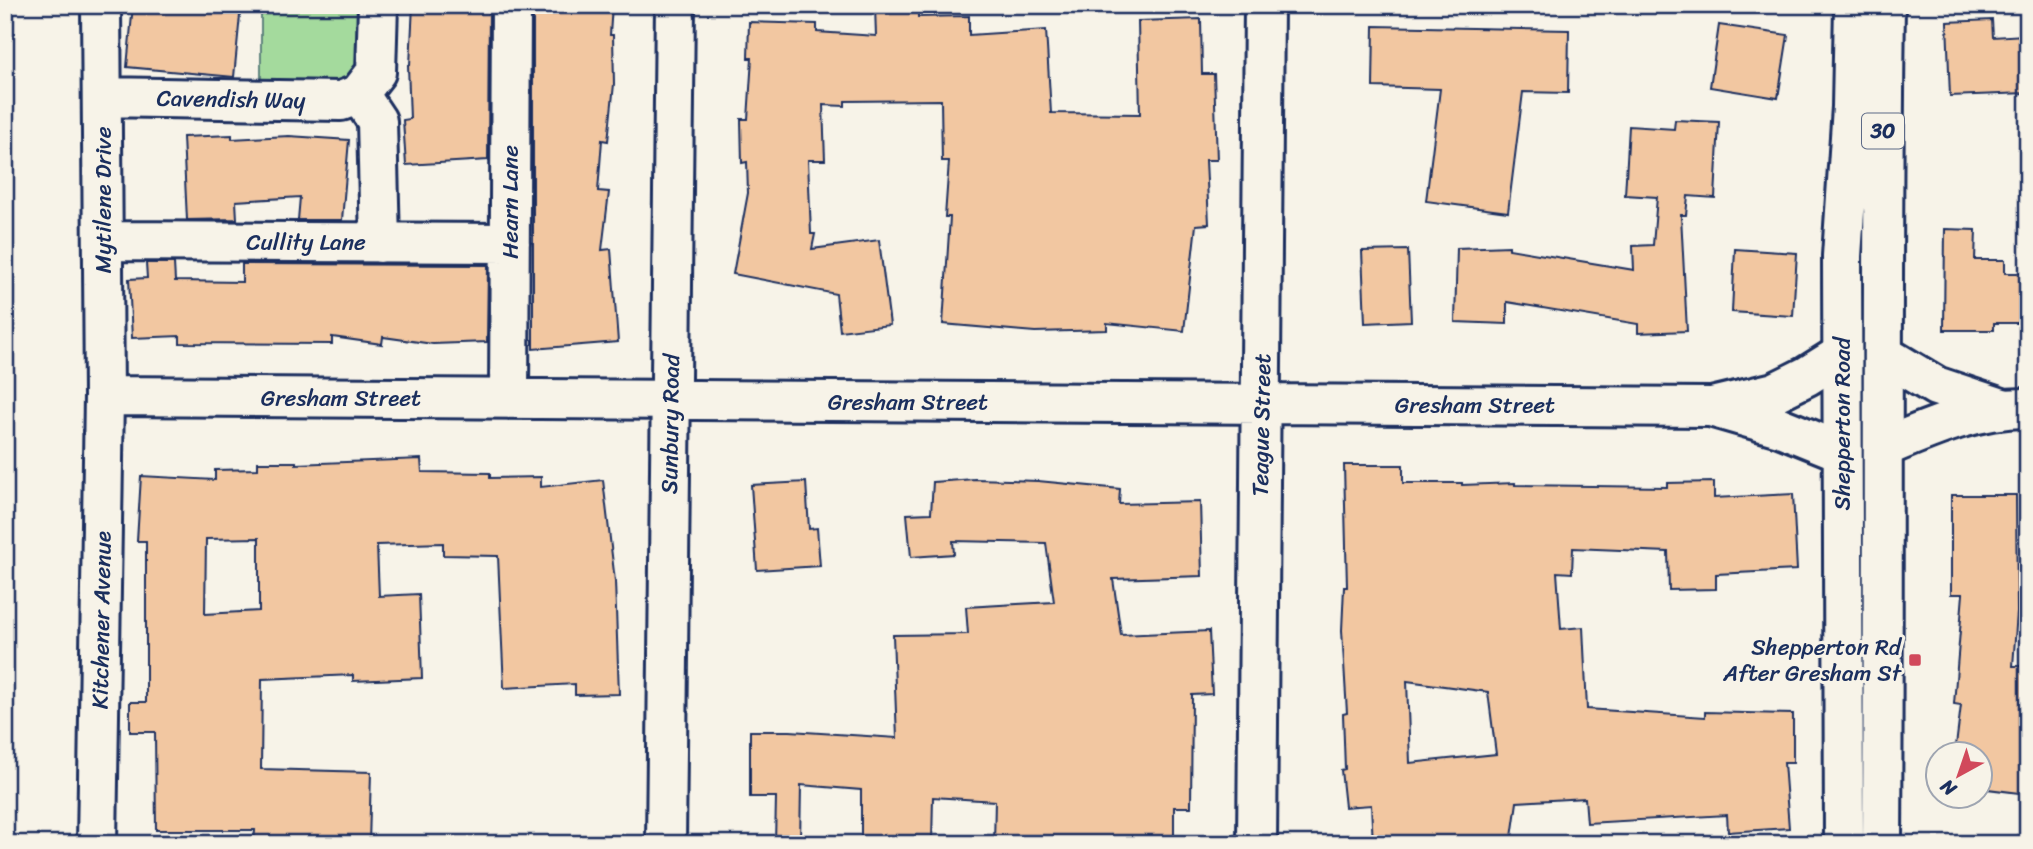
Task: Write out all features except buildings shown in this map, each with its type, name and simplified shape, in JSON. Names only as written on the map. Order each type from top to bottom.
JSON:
[{"type":"main road","name":"Mytilene Drive","points":[[101,5],[104,396]]},
{"type":"main road","points":[[378,5],[376,72],[359,94],[377,121],[380,243]]},
{"type":"main road","name":"Hearn Lane","points":[[509,399],[511,5]]},
{"type":"main road","name":"Sunbury Road","points":[[666,844],[675,5]]},
{"type":"main road","name":"Teague Street","points":[[1257,844],[1264,5]]},
{"type":"main road","name":"Shepperton Road","points":[[1844,844],[1842,256],[1852,107],[1854,5]]},
{"type":"main road","name":"Shepperton Road","points":[[1882,844],[1885,5]]},
{"type":"main road","name":"Cavendish Way","points":[[102,97],[341,101],[359,94]]},
{"type":"main road","name":"Cullity Lane","points":[[103,241],[510,243]]},
{"type":"main road","name":"Gresham Street","points":[[104,396],[1712,407],[1775,392],[1842,354]]},
{"type":"main road","points":[[1884,355],[1936,386],[2015,408]]},
{"type":"main road","name":"Kitchener Avenue","points":[[97,844],[104,396]]},
{"type":"main road","name":"Gresham Street","points":[[1712,407],[1780,427],[1842,452]]},
{"type":"main road","points":[[1885,447],[1936,426],[2015,408]]},
{"type":"green space","points":[[261,5],[362,5],[362,63],[353,76],[339,84],[261,83]]},
{"type":"place","name":"Shepperton Rd After Gresham St","points":[[1915,660]]}]
